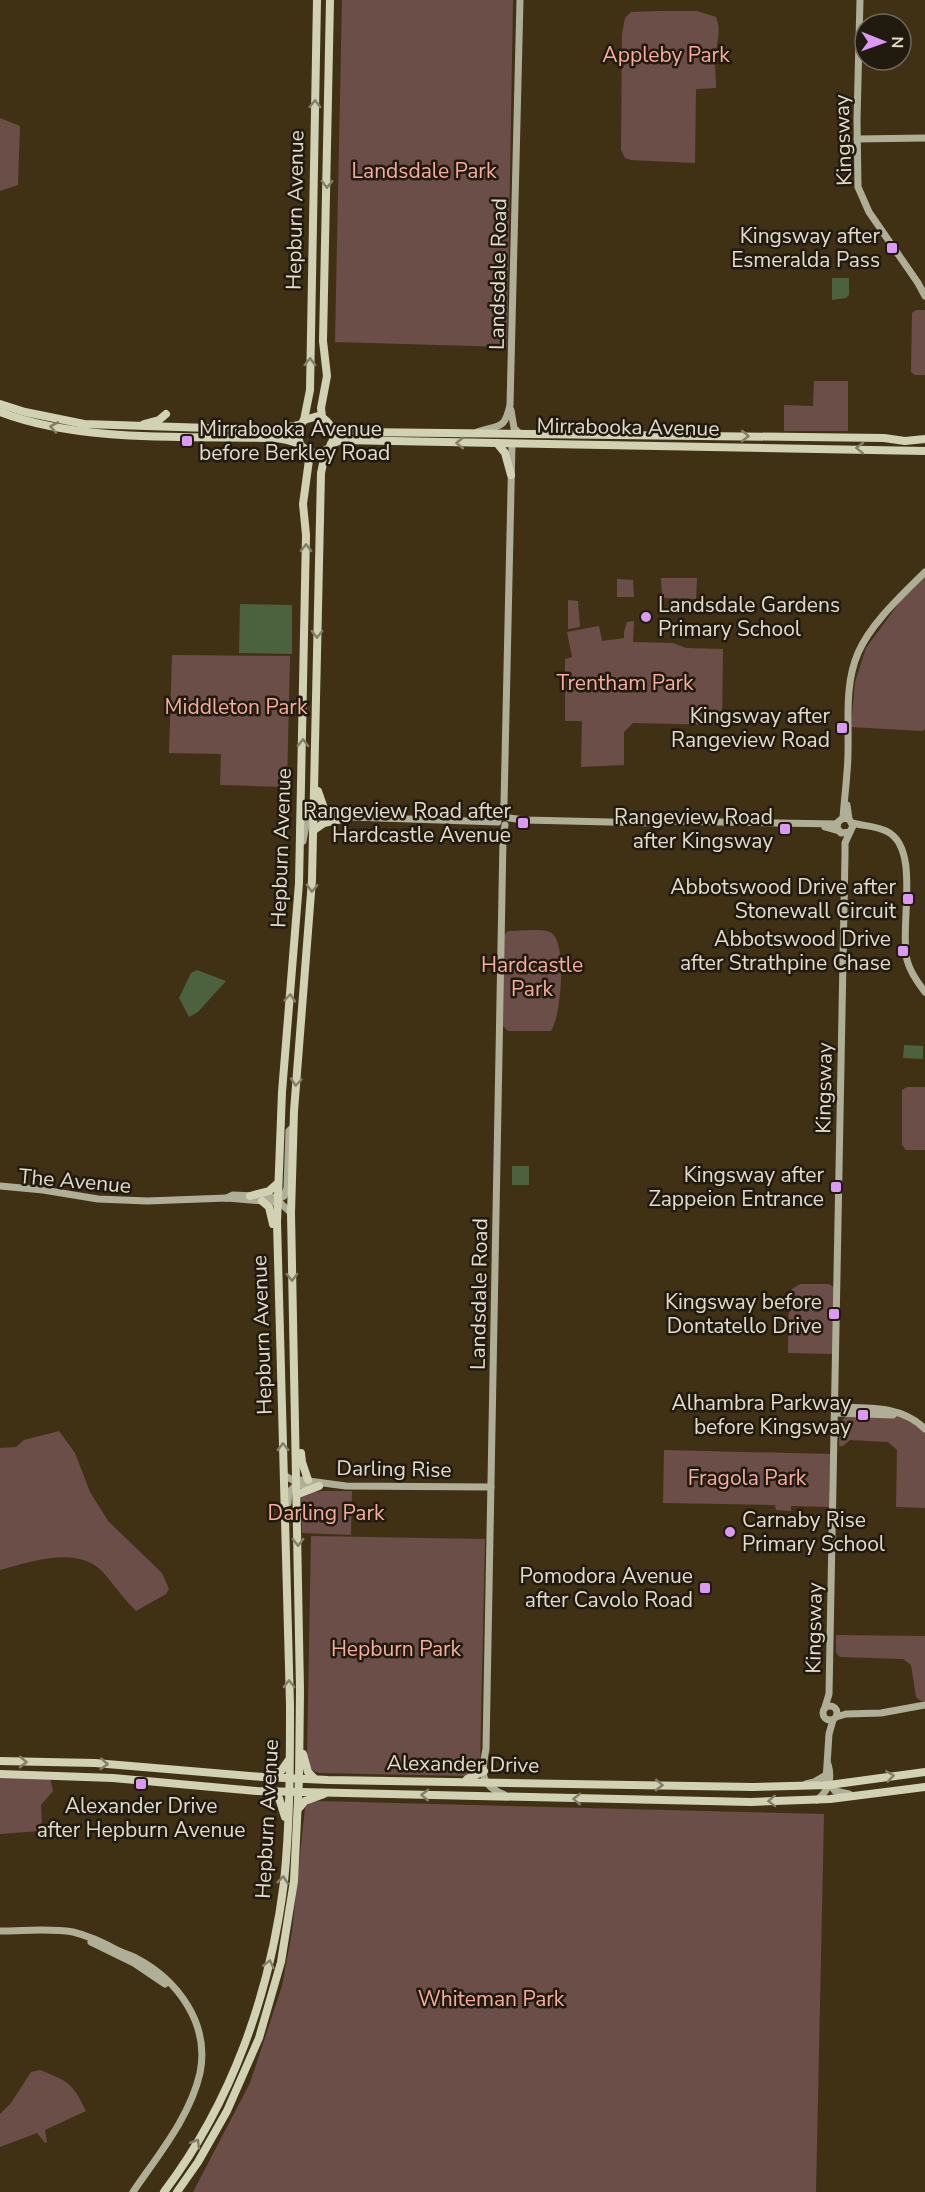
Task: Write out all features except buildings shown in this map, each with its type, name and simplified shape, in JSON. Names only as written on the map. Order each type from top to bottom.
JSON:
[{"type":"main road","name":"Hepburn Avenue","points":[[302,422],[310,390],[317,0]]},
{"type":"main road","name":"Hepburn Avenue","points":[[322,417],[321,408],[327,376],[323,341],[330,0]]},
{"type":"main road","points":[[0,404],[25,412],[84,424],[131,427],[273,430],[302,422],[313,416],[322,417],[333,428],[334,436],[328,447],[317,453],[308,452],[300,445],[275,438],[83,432],[27,422],[0,412]]},
{"type":"main road","points":[[131,427],[159,420],[166,414]]},
{"type":"main road","points":[[300,445],[297,435],[302,422]]},
{"type":"main road","name":"Mirrabooka Avenue","points":[[333,428],[358,432],[884,438],[905,441],[925,439]]},
{"type":"main road","points":[[477,432],[504,435],[512,444]]},
{"type":"main road","name":"Mirrabooka Avenue","points":[[328,447],[341,440],[925,451]]},
{"type":"main road","points":[[497,444],[505,453],[511,475]]},
{"type":"main road","name":"Hepburn Avenue","points":[[177,2192],[227,2111],[252,2057],[281,1962],[296,1861],[300,1743],[298,1494],[291,1213],[293,1127],[311,909],[321,473],[328,447]]},
{"type":"main road","name":"Hepburn Avenue","points":[[164,2192],[218,2106],[242,2053],[268,1969],[284,1881],[289,1757],[278,1199],[282,1092],[300,871],[306,535],[303,494],[308,472],[308,452]]},
{"type":"main road","points":[[314,766],[320,800],[325,811],[329,813]]},
{"type":"main road","points":[[314,830],[324,823],[348,818]]},
{"type":"main road","points":[[250,1196],[269,1191],[279,1182]]},
{"type":"main road","points":[[262,1201],[269,1207],[272,1216],[274,1260],[278,1272]]},
{"type":"main road","points":[[295,1407],[298,1416],[302,1462],[308,1480]]},
{"type":"main road","points":[[298,1494],[323,1485]]},
{"type":"main road","points":[[300,1743],[308,1772],[316,1780]]},
{"type":"main road","points":[[263,1778],[281,1771],[289,1757]]},
{"type":"main road","name":"Alexander Drive","points":[[0,1761],[94,1763],[263,1778],[316,1780],[753,1787],[829,1785],[925,1772]]},
{"type":"main road","points":[[453,1781],[474,1777],[484,1771]]},
{"type":"main road","points":[[184,1785],[188,1781],[186,1772]]},
{"type":"main road","name":"Alexander Drive","points":[[0,1774],[113,1778],[268,1791],[751,1802],[818,1800],[925,1787]]},
{"type":"main road","points":[[268,1791],[279,1798],[287,1824]]},
{"type":"main road","points":[[298,1809],[305,1801],[329,1792]]},
{"type":"street","name":"Landsdale Road","points":[[519,433],[514,428],[510,405],[520,0]]},
{"type":"street","name":"Kingsway","points":[[861,0],[859,172],[863,196],[875,217],[925,286]]},
{"type":"street","points":[[859,137],[873,135],[925,138]]},
{"type":"street","name":"Kingsway","points":[[859,137],[857,181],[861,196],[869,212],[918,283],[925,299]]},
{"type":"street","points":[[477,432],[499,428],[504,424],[510,405]]},
{"type":"street","name":"Landsdale Road","points":[[485,1782],[512,444]]},
{"type":"street","name":"Kingsway","points":[[825,1775],[831,1713],[829,1694],[845,843],[849,824],[847,774],[849,697],[855,661],[861,646],[879,621],[925,572]]},
{"type":"street","name":"Kingsway","points":[[916,580],[925,576]]},
{"type":"street","points":[[302,802],[306,810],[320,818],[652,823],[662,821],[797,825],[839,829],[849,824],[879,828],[890,832],[899,841],[904,851],[906,882],[904,936],[907,960],[925,992]]},
{"type":"street","points":[[300,871],[304,826],[308,818],[329,813],[348,818]]},
{"type":"street","points":[[839,829],[849,824]]},
{"type":"street","name":"Kingsway","points":[[839,829],[845,843]]},
{"type":"street","points":[[291,1213],[278,1199],[284,1196],[287,1188],[290,1131],[293,1127]]},
{"type":"street","name":"The Avenue","points":[[0,1189],[95,1202],[139,1204],[147,1201],[226,1198],[274,1202],[278,1199]]},
{"type":"street","name":"The Avenue","points":[[226,1198],[233,1195],[278,1199]]},
{"type":"street","points":[[835,1410],[884,1409],[905,1416],[925,1429]]},
{"type":"street","name":"Darling Rise","points":[[284,1475],[297,1483],[323,1485],[491,1487]]},
{"type":"street","name":"Darling Rise","points":[[297,1483],[301,1480],[308,1480],[319,1481],[323,1485]]},
{"type":"street","points":[[286,1556],[289,1542],[289,1492],[297,1483]]},
{"type":"street","points":[[831,1713],[881,1713],[925,1705]]},
{"type":"street","name":"Landsdale Road","points":[[485,1782],[488,1778],[486,1749]]},
{"type":"street","name":"Kingsway","points":[[828,1761],[831,1776],[829,1785]]},
{"type":"street","points":[[795,1786],[814,1782],[825,1775],[829,1785],[840,1794],[860,1795]]},
{"type":"street","points":[[471,1796],[479,1791],[485,1782],[492,1789],[510,1797]]},
{"type":"street","points":[[818,1800],[829,1785]]},
{"type":"street","points":[[0,1932],[63,1935],[96,1944],[165,1984],[174,1992],[187,2011],[193,2023],[198,2047],[195,2079],[174,2125],[131,2192]]},
{"type":"green space","name":"Landsdale Park","points":[[342,0],[513,0],[507,347],[335,342]]},
{"type":"green space","name":"Appleby Park","points":[[697,11],[716,17],[718,22],[719,33],[715,59],[716,88],[696,89],[695,163],[631,160],[625,158],[621,150],[622,34],[625,18],[631,12]]},
{"type":"green space","points":[[0,118],[20,126],[18,185],[0,191]]},
{"type":"green space","points":[[916,310],[925,310],[925,375],[915,375],[911,372],[912,313]]},
{"type":"green space","points":[[814,381],[848,381],[848,431],[784,431],[784,405],[813,406]]},
{"type":"green space","points":[[925,576],[925,729],[922,731],[851,727],[855,682],[866,648],[916,580]]},
{"type":"green space","points":[[661,578],[697,578],[696,599],[662,598]]},
{"type":"green space","points":[[617,579],[633,580],[634,597],[617,597]]},
{"type":"green space","points":[[568,600],[578,601],[580,627],[568,629]]},
{"type":"green space","name":"Trentham Park","points":[[634,621],[633,642],[673,643],[686,648],[723,649],[722,725],[633,723],[624,732],[624,765],[581,767],[582,721],[565,721],[565,659],[572,657],[567,632],[599,626],[602,641],[624,638],[627,622]]},
{"type":"green space","name":"Middleton Park","points":[[172,655],[290,656],[287,787],[220,785],[221,754],[169,753]]},
{"type":"green space","name":"Hardcastle Park","points":[[508,931],[546,931],[556,938],[561,963],[561,979],[558,1011],[551,1031],[508,1031],[503,1026],[504,935]]},
{"type":"green space","points":[[907,1087],[925,1087],[925,1150],[906,1150],[902,1145],[902,1090]]},
{"type":"green space","points":[[800,1284],[829,1284],[835,1288],[834,1354],[788,1353],[789,1296],[792,1289]]},
{"type":"green space","points":[[847,1415],[905,1416],[925,1429],[925,1508],[896,1507],[897,1450],[888,1442],[850,1440],[843,1446],[839,1446],[840,1422]]},
{"type":"green space","points":[[59,1431],[75,1453],[90,1492],[108,1521],[162,1573],[169,1589],[166,1594],[136,1611],[103,1572],[80,1559],[53,1558],[0,1570],[0,1448],[16,1447],[24,1440]]},
{"type":"green space","name":"Fragola Park","points":[[664,1450],[830,1454],[829,1507],[791,1506],[791,1511],[776,1510],[775,1505],[663,1503]]},
{"type":"green space","name":"Darling Park","points":[[323,1491],[352,1491],[351,1535],[302,1533],[301,1496]]},
{"type":"green space","name":"Hepburn Park","points":[[311,1536],[485,1539],[480,1766],[467,1776],[319,1773],[311,1770],[307,1759]]},
{"type":"green space","points":[[836,1635],[925,1636],[925,1701],[916,1697],[911,1665],[903,1659],[840,1657],[836,1653]]},
{"type":"green space","points":[[0,1777],[50,1778],[53,1791],[41,1805],[42,1827],[40,1831],[0,1834]]},
{"type":"green space","name":"Whiteman Park","points":[[318,1801],[824,1814],[816,2192],[193,2192],[250,2083],[282,1986],[292,1932],[305,1808],[310,1803]]},
{"type":"green space","points":[[40,2070],[69,2084],[86,2111],[45,2130],[47,2142],[45,2143],[37,2133],[0,2147],[0,2114],[11,2103],[31,2072]]},
{"type":"shaded area","points":[[832,278],[849,278],[849,295],[846,298],[832,300]]},
{"type":"shaded area","points":[[240,604],[292,605],[292,654],[239,653]]},
{"type":"shaded area","points":[[197,970],[226,981],[198,1012],[189,1017],[179,998],[191,973]]},
{"type":"shaded area","points":[[904,1045],[923,1046],[923,1059],[903,1058]]},
{"type":"shaded area","points":[[512,1166],[529,1166],[529,1185],[512,1185]]},
{"type":"place","name":"Kingsway after Esmeralda Pass","points":[[892,248]]},
{"type":"place","name":"Mirrabooka Avenue before Berkley Road","points":[[187,441]]},
{"type":"place","name":"Landsdale Gardens Primary School","points":[[646,617]]},
{"type":"place","name":"Kingsway after Rangeview Road","points":[[842,728]]},
{"type":"place","name":"Rangeview Road after Hardcastle Avenue","points":[[523,823]]},
{"type":"place","name":"Rangeview Road after Kingsway","points":[[785,829]]},
{"type":"place","name":"Abbotswood Drive after Stonewall Circuit","points":[[908,899]]},
{"type":"place","name":"Abbotswood Drive after Strathpine Chase","points":[[903,951]]},
{"type":"place","name":"Kingsway after Zappeion Entrance","points":[[836,1187]]},
{"type":"place","name":"Kingsway before Dontatello Drive","points":[[834,1314]]},
{"type":"place","name":"Alhambra Parkway before Kingsway","points":[[863,1415]]},
{"type":"place","name":"Carnaby Rise Primary School","points":[[730,1532]]},
{"type":"place","name":"Pomodora Avenue after Cavolo Road","points":[[705,1588]]},
{"type":"place","name":"Alexander Drive after Hepburn Avenue","points":[[141,1784]]}]
